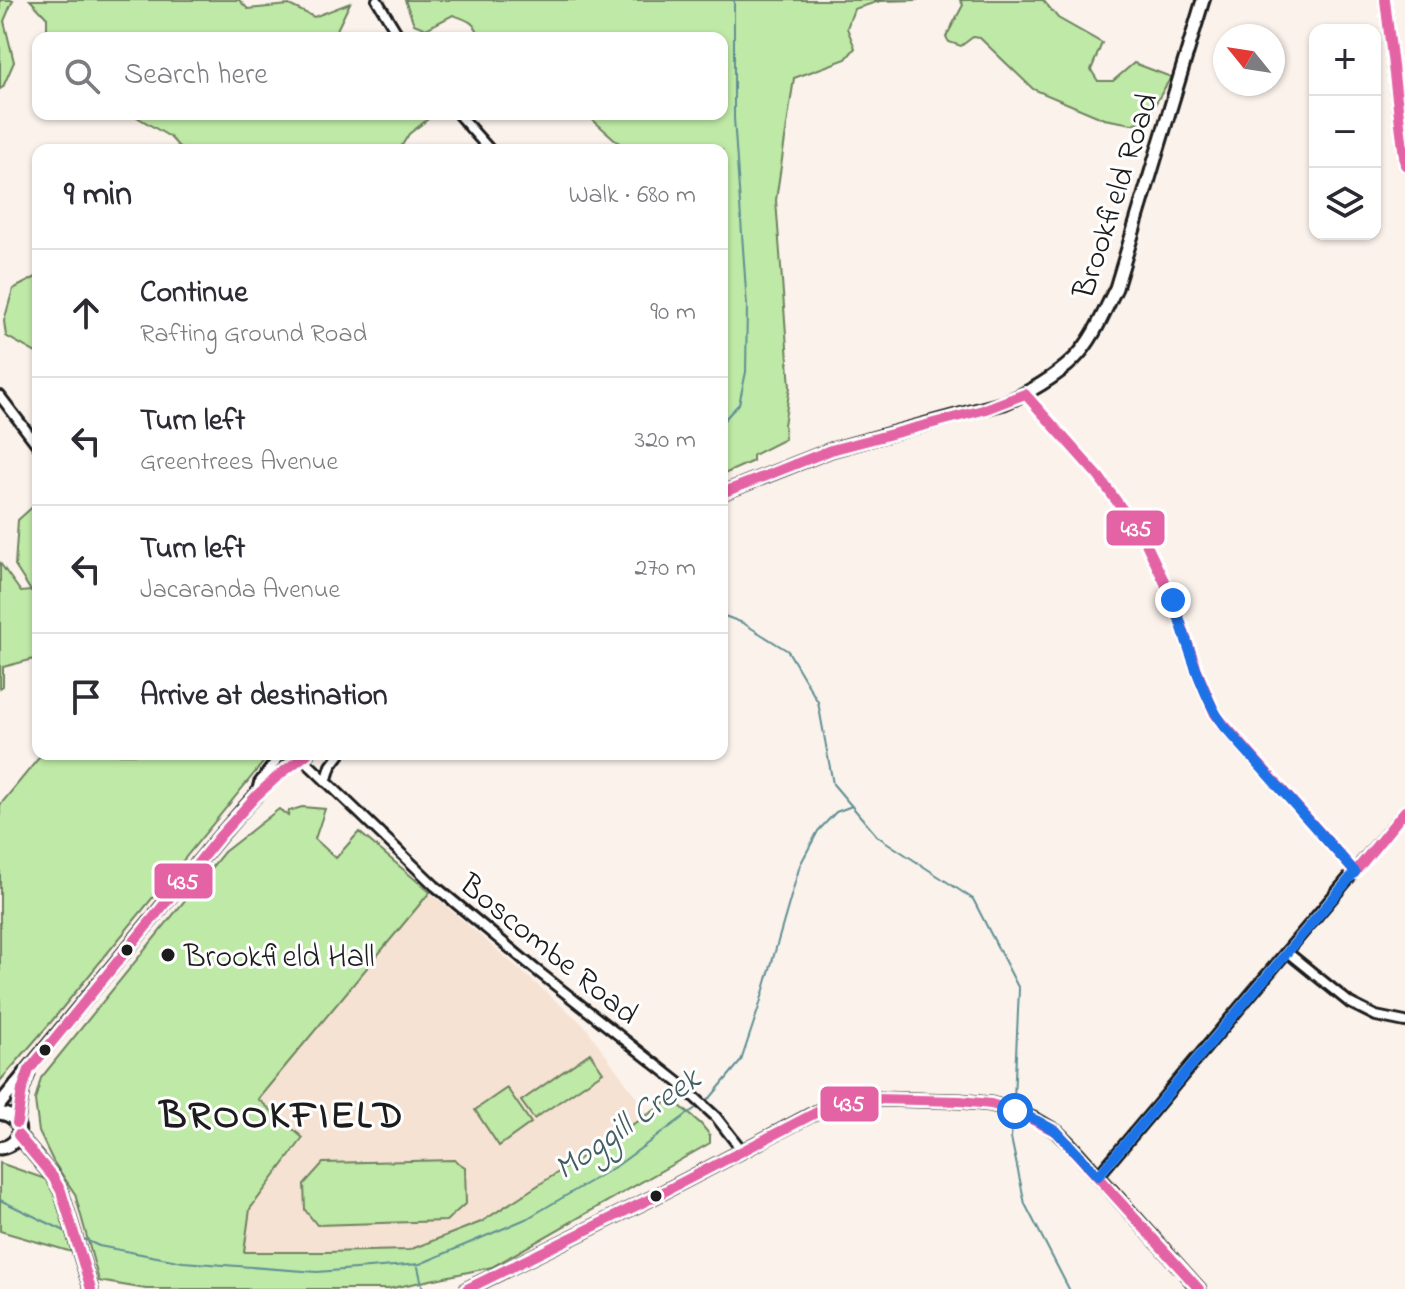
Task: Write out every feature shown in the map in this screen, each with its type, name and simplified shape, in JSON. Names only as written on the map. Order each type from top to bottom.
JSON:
[{"type":"main road","name":"Brookfield Road","points":[[728,491],[831,450],[983,410],[1025,394],[1075,358],[1098,324],[1116,288],[1203,0]]},
{"type":"main road","points":[[0,1104],[256,796],[299,760]]},
{"type":"main road","points":[[12,1138],[29,1070]]},
{"type":"main road","points":[[467,1289],[825,1108],[876,1099],[991,1104],[1038,1121],[1065,1139],[1199,1289]]},
{"type":"main road","points":[[0,1113],[10,1115],[12,1138],[53,1177],[61,1191],[91,1289]]},
{"type":"street","points":[[377,0],[396,32]]},
{"type":"street","points":[[1385,0],[1405,165]]},
{"type":"street","points":[[463,120],[485,144]]},
{"type":"street","points":[[1025,394],[1099,477],[1144,539],[1173,600],[1215,714],[1355,872]]},
{"type":"street","points":[[0,396],[32,438]]},
{"type":"street","points":[[256,796],[259,783],[276,760]]},
{"type":"street","name":"Boscombe Road","points":[[307,760],[326,782],[435,886],[692,1095],[716,1117],[741,1153]]},
{"type":"street","points":[[326,782],[336,760]]},
{"type":"street","points":[[1098,1176],[1405,811]]},
{"type":"street","points":[[1287,952],[1350,1003],[1376,1016],[1405,1022]]},
{"type":"shaded area","points":[[430,892],[585,1026],[649,1115],[481,1222],[408,1250],[244,1252],[250,1209],[303,1138],[258,1100]]},
{"type":"green space","points":[[0,0],[13,0],[4,21],[14,62],[0,89]]},
{"type":"green space","points":[[30,0],[239,0],[248,9],[289,5],[314,17],[350,3],[336,32],[47,32],[47,18]]},
{"type":"green space","points":[[405,0],[918,0],[880,1],[854,9],[847,28],[855,48],[846,59],[794,78],[776,200],[790,387],[785,439],[753,455],[753,461],[728,472],[728,144],[620,144],[593,120],[728,120],[728,32],[478,32],[470,22],[453,15],[426,29],[414,24]]},
{"type":"green space","points":[[960,0],[1043,0],[1058,18],[1102,43],[1091,70],[1098,81],[1113,81],[1134,63],[1171,77],[1146,120],[1132,124],[1104,119],[1033,89],[980,38],[973,37],[961,46],[949,42],[946,37],[963,5]]},
{"type":"green space","points":[[142,120],[427,120],[409,134],[403,144],[176,144]]},
{"type":"green space","points":[[32,279],[32,351],[6,336],[4,321],[13,289]]},
{"type":"green space","points":[[32,507],[32,660],[3,667],[3,686],[0,688],[0,563],[21,592],[31,591],[15,566],[18,520]]},
{"type":"green space","points":[[37,760],[265,760],[0,1081],[0,805]]},
{"type":"green space","points":[[302,807],[325,809],[315,839],[336,858],[359,832],[430,892],[258,1099],[303,1138],[250,1209],[244,1252],[409,1250],[481,1222],[672,1099],[701,1124],[710,1135],[710,1143],[492,1267],[388,1289],[146,1289],[99,1281],[75,1194],[53,1161],[39,1132],[35,1100],[41,1078],[224,852],[279,809],[288,816],[289,811]]},
{"type":"green space","points":[[590,1053],[603,1072],[534,1119],[521,1101]]},
{"type":"green space","points":[[507,1088],[531,1123],[499,1146],[475,1110]]},
{"type":"green space","points":[[454,1160],[465,1167],[466,1203],[446,1221],[317,1225],[305,1210],[304,1184],[323,1163]]},
{"type":"green space","points":[[0,1163],[51,1181],[72,1252],[0,1231]]},
{"type":"waterway","points":[[728,416],[739,404],[746,372],[747,306],[734,118],[734,0]]},
{"type":"waterway","name":"Moggill Creek","points":[[728,617],[788,651],[818,702],[833,784],[877,836],[973,899],[1019,989],[1014,1099]]},
{"type":"waterway","name":"Moggill Creek","points":[[702,1103],[711,1097],[741,1061],[800,865],[818,831],[836,812],[852,806]]},
{"type":"waterway","name":"Moggill Creek","points":[[79,1237],[99,1246],[183,1262],[317,1272],[420,1264],[528,1218],[618,1165],[697,1107]]},
{"type":"waterway","name":"Moggill Creek","points":[[1013,1118],[1011,1138],[1025,1204],[1069,1289]]},
{"type":"waterway","name":"Moggill Creek","points":[[0,1200],[69,1233]]},
{"type":"waterway","points":[[418,1267],[423,1289]]},
{"type":"transit line","name":"435","points":[[1385,0],[1405,165]]},
{"type":"transit line","name":"435","points":[[1025,394],[1099,477],[1144,539],[1173,600],[1215,714],[1355,872]]},
{"type":"transit line","name":"435","points":[[728,491],[831,450],[983,410],[1025,394]]},
{"type":"transit line","name":"435","points":[[17,1123],[22,1090],[29,1070],[220,836],[256,796],[299,760]]},
{"type":"transit line","name":"435","points":[[1355,872],[1405,811]]},
{"type":"transit line","name":"435","points":[[467,1289],[825,1108],[876,1099],[991,1104],[1015,1111],[1057,1132],[1199,1289]]},
{"type":"transit line","name":"435","points":[[18,1135],[61,1191],[91,1289]]},
{"type":"place","name":"Brookfield Hall","points":[[168,955]]},
{"type":"district","name":"BROOKFIELD","points":[[282,1113]]},
{"type":"route","points":[[1015,1111],[1057,1132],[1098,1176],[1355,872],[1215,714],[1173,600]]}]
